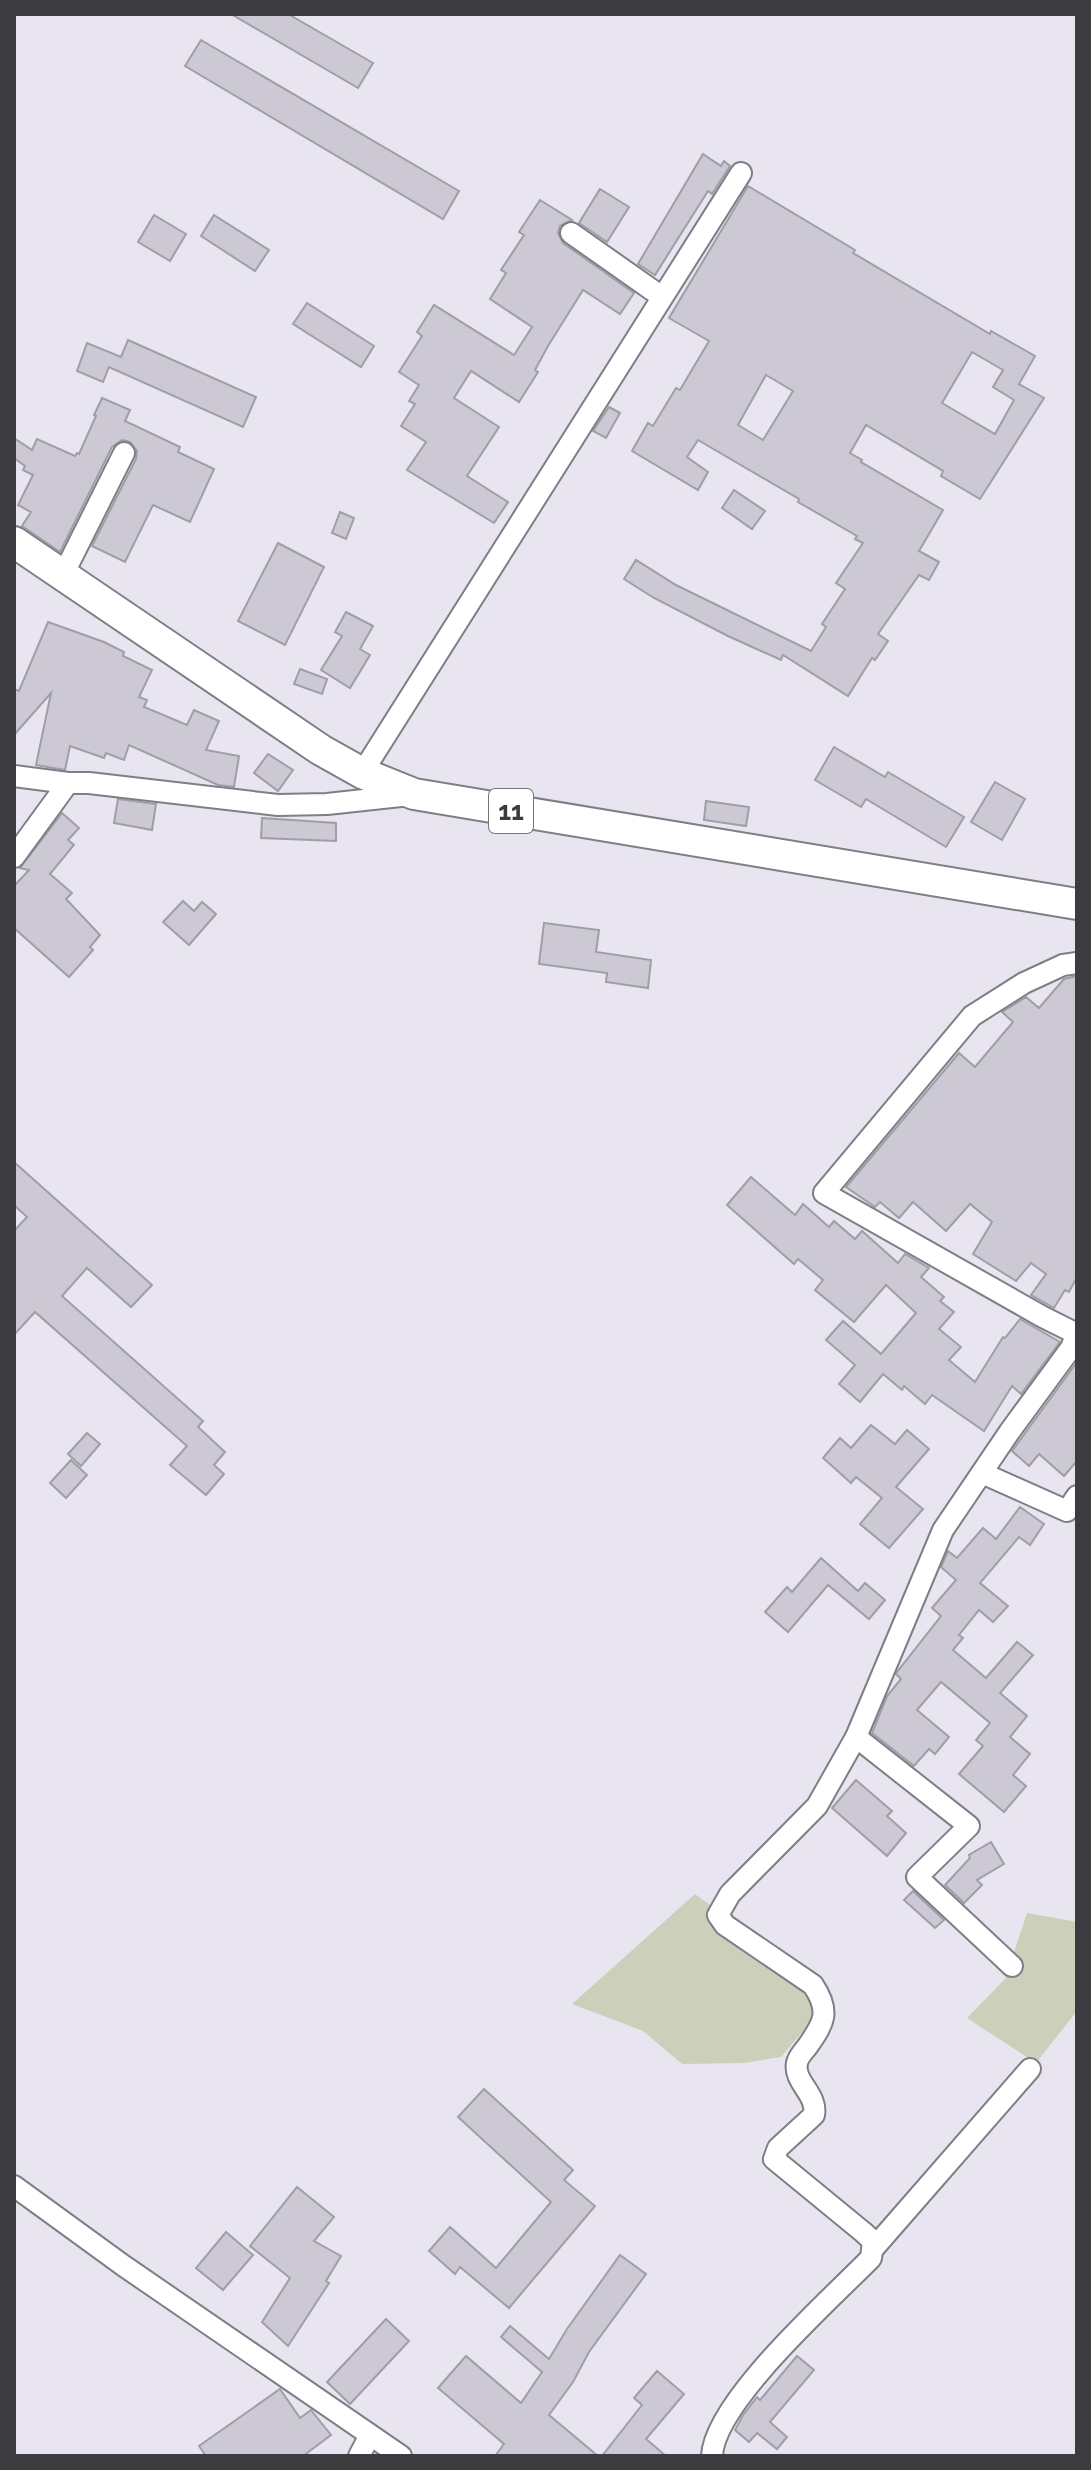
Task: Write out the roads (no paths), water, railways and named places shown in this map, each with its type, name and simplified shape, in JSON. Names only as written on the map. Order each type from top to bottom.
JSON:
[{"type":"highway","name":"11","points":[[14,542],[321,750],[362,773],[414,794],[1077,904]]},
{"type":"street","points":[[362,773],[741,173]]},
{"type":"street","points":[[571,233],[662,297]]},
{"type":"street","points":[[64,573],[124,453]]},
{"type":"street","points":[[14,776],[278,805],[327,804],[414,794]]},
{"type":"street","points":[[14,857],[68,783]]},
{"type":"street","points":[[712,2456],[718,2430],[734,2405],[770,2362],[871,2258],[873,2249],[873,2241],[774,2159],[778,2148],[814,2115],[811,2095],[796,2066],[825,2015],[820,1996],[813,1985],[725,1925],[718,1915],[730,1894],[808,1817],[856,1737],[943,1530],[1071,1348],[1077,1333],[824,1193],[972,1016],[1024,983],[1063,965],[1077,963]]},
{"type":"street","points":[[982,1473],[1067,1511],[1077,1496]]},
{"type":"street","points":[[856,1737],[969,1826],[917,1877],[1012,1966]]},
{"type":"street","points":[[873,2249],[1030,2069]]},
{"type":"street","points":[[14,2186],[124,2266],[401,2456]]},
{"type":"street","points":[[359,2456],[370,2435]]}]
